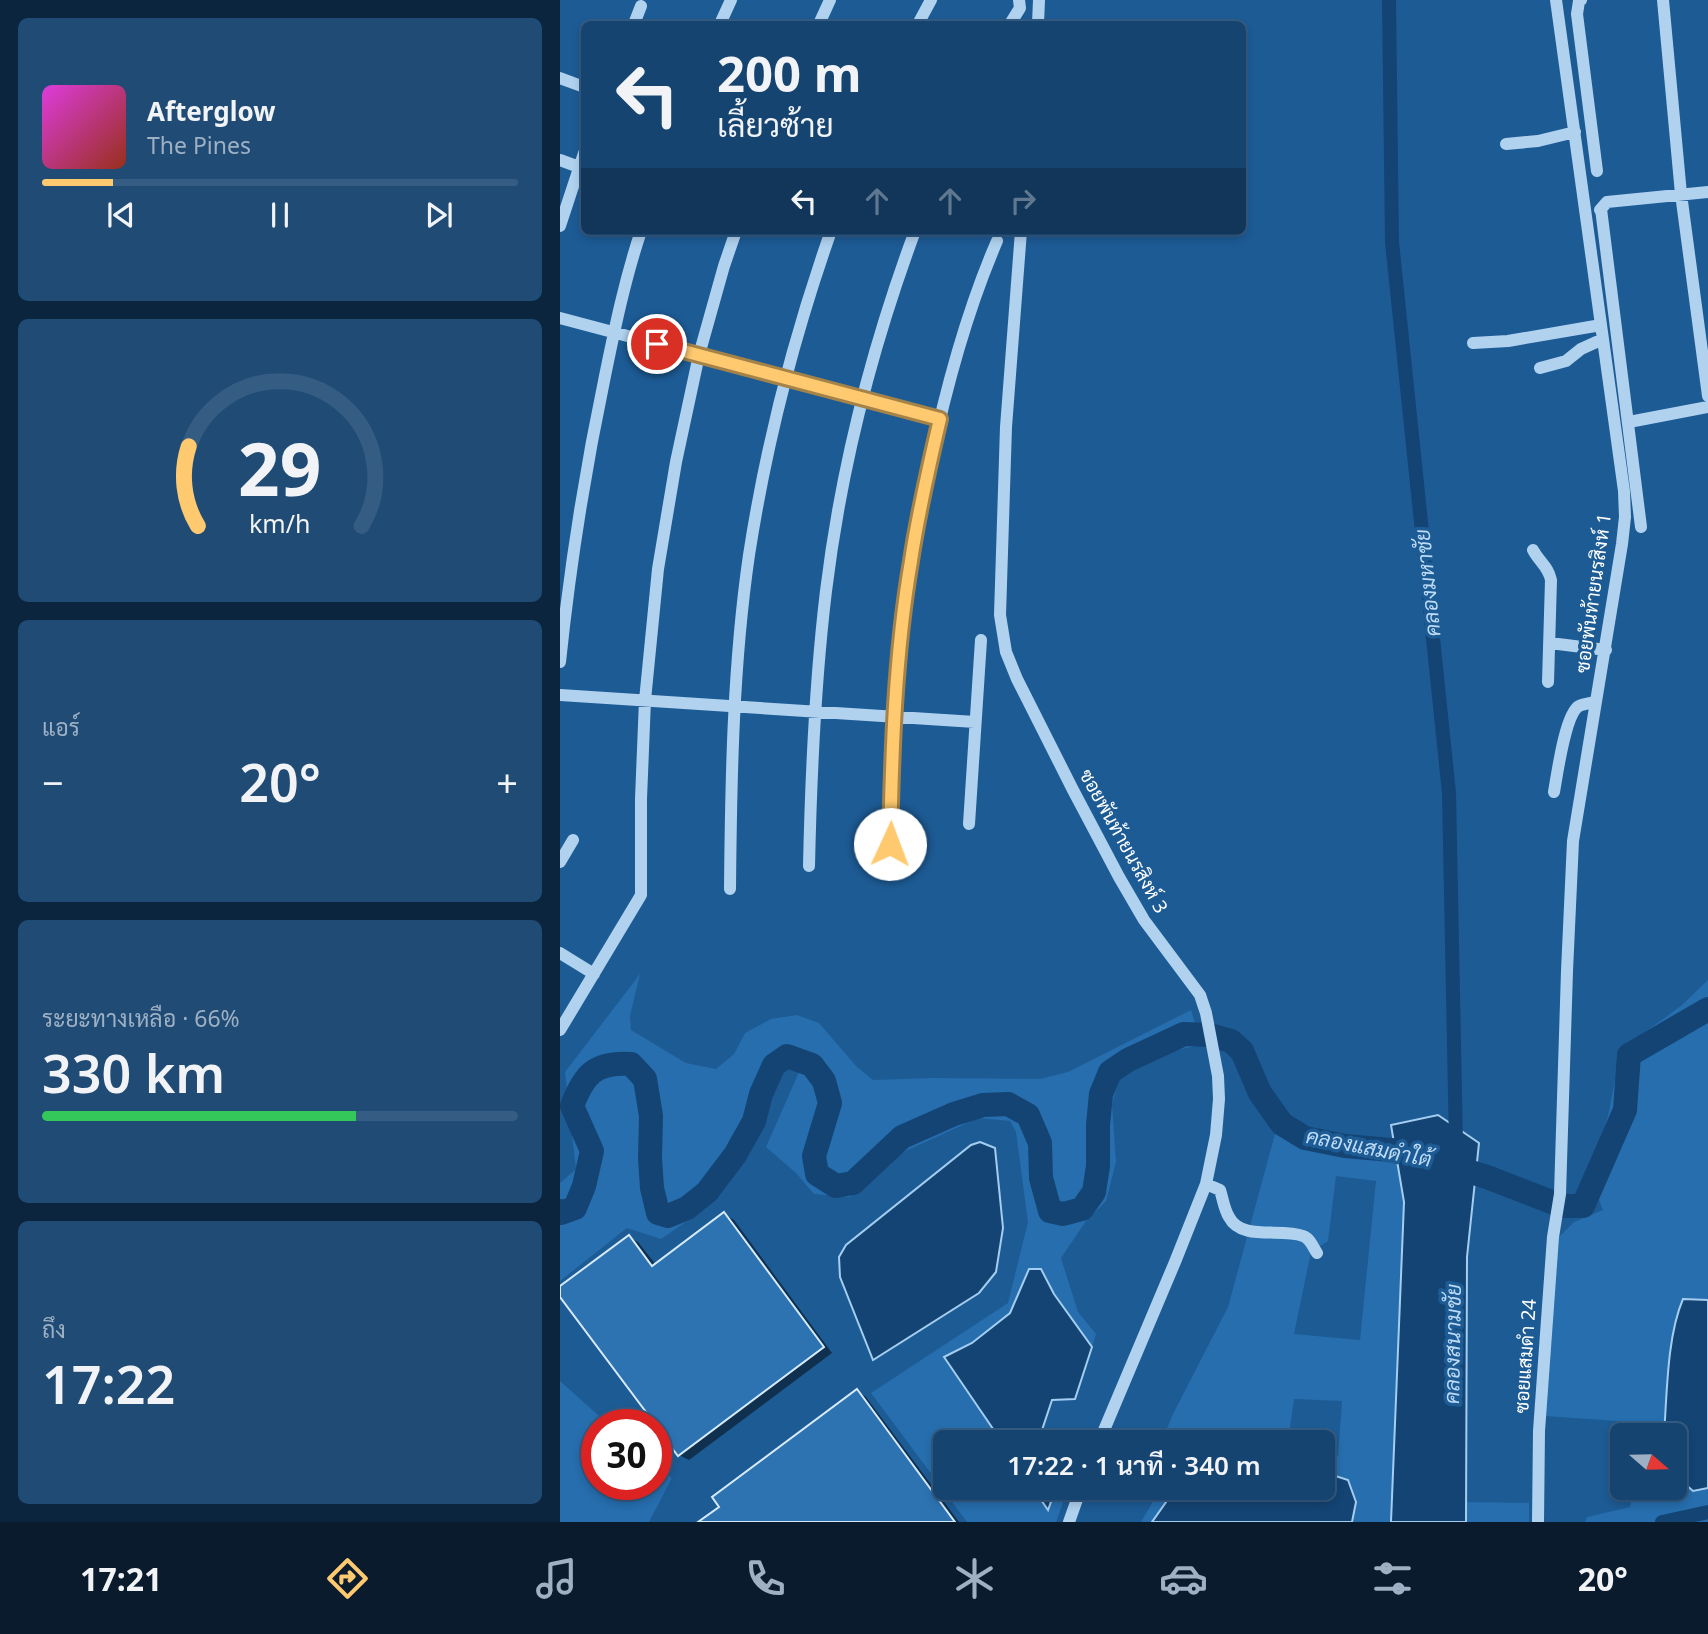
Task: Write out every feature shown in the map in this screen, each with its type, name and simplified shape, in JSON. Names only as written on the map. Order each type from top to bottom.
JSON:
[{"type":"street","points":[[722,21],[732,0]]},
{"type":"street","points":[[820,21],[830,0]]},
{"type":"street","points":[[920,21],[931,0]]},
{"type":"street","points":[[1012,21],[1020,8],[1019,0]]},
{"type":"street","points":[[1038,21],[1039,0]]},
{"type":"street","name":"ซอยพันท้ายนรสิงห์ 1","points":[[1556,0],[1604,340],[1625,517],[1606,650],[1573,841],[1560,1194]]},
{"type":"street","points":[[1581,0],[1577,14],[1597,171]]},
{"type":"street","points":[[1663,0],[1681,194],[1708,396]]},
{"type":"street","points":[[635,21],[641,6]]},
{"type":"street","points":[[560,78],[581,86]]},
{"type":"street","points":[[1506,144],[1538,141],[1575,132]]},
{"type":"street","points":[[560,160],[579,167]]},
{"type":"street","points":[[560,226],[581,161]]},
{"type":"street","points":[[1641,527],[1600,209],[1607,202],[1708,192]]},
{"type":"street","points":[[560,662],[582,489],[622,294],[640,235]]},
{"type":"street","points":[[560,1030],[640,895],[645,700],[657,569],[676,461],[699,355],[735,235]]},
{"type":"street","points":[[730,889],[734,706],[749,556],[771,438],[786,378],[811,288],[830,235]]},
{"type":"street","points":[[809,866],[812,751],[826,588],[849,456],[863,398],[886,316],[914,235]]},
{"type":"street","name":"ซอยพันท้ายนรสิงห์ 3","points":[[1021,235],[1006,427],[1000,602],[1002,635],[1017,679],[1119,877],[1144,920],[1200,995],[1218,1076],[1216,1135],[1206,1184],[1104,1430]]},
{"type":"street","points":[[890,844],[894,716],[910,562],[946,388],[977,292],[997,241]]},
{"type":"street","points":[[560,318],[940,419]]},
{"type":"street","points":[[1473,343],[1508,341],[1601,325]]},
{"type":"street","points":[[1540,368],[1566,361],[1581,349],[1604,340]]},
{"type":"street","points":[[1629,422],[1708,407]]},
{"type":"street","points":[[1533,551],[1549,571],[1551,580],[1548,682]]},
{"type":"street","points":[[969,824],[981,640]]},
{"type":"street","points":[[1550,643],[1606,650]]},
{"type":"street","points":[[560,695],[975,722]]},
{"type":"street","points":[[1553,792],[1573,712],[1579,706],[1595,702]]},
{"type":"street","points":[[560,862],[573,840]]},
{"type":"street","points":[[560,953],[594,974]]},
{"type":"street","points":[[1206,1184],[1220,1190],[1229,1219],[1238,1227],[1259,1233],[1304,1236],[1317,1253]]},
{"type":"street","name":"ซอยแสมดำ 24","points":[[1538,1522],[1539,1431],[1553,1237],[1560,1194]]},
{"type":"street","points":[[1069,1522],[1077,1500]]},
{"type":"shaded area","points":[[640,974],[630,1016],[631,1030],[686,1063],[716,1069],[734,1054],[745,1033],[771,1019],[797,1015],[819,1023],[856,1066],[873,1080],[1040,1079],[1068,1072],[1191,1010],[1202,1045],[1160,1053],[1120,1075],[1112,1104],[1116,1162],[1106,1201],[1086,1221],[1061,1258],[1078,1312],[1096,1334],[1092,1347],[1054,1294],[1041,1269],[1030,1269],[1010,1313],[972,1343],[944,1357],[994,1430],[933,1430],[933,1476],[871,1393],[1008,1303],[1028,1222],[1016,1132],[1010,1121],[978,1118],[890,1158],[850,1197],[814,1194],[796,1173],[766,1147],[799,1072],[767,1061],[741,1139],[754,1144],[706,1208],[661,1239],[627,1228],[560,1281],[560,1183],[576,1169],[565,1072]]},
{"type":"shaded area","points":[[1708,980],[1708,1300],[1683,1299],[1668,1377],[1665,1423],[1545,1416],[1557,1239],[1574,1222],[1603,1210],[1589,1175],[1608,1116],[1621,1050],[1682,1005]]},
{"type":"shaded area","points":[[1275,1134],[1332,1155],[1397,1160],[1404,1202],[1391,1522],[1352,1522],[1356,1502],[1335,1479],[1342,1401],[1294,1399],[1290,1430],[1166,1430],[1228,1307]],"holes":[[[1336,1176],[1376,1181],[1360,1340],[1294,1334],[1311,1252],[1328,1241]]]},
{"type":"shaded area","points":[[560,1381],[591,1409],[581,1409],[581,1500],[660,1500],[649,1522],[560,1522]]},
{"type":"shaded area","points":[[1687,1486],[1693,1491],[1708,1488],[1708,1522],[1585,1522],[1587,1517],[1630,1507],[1631,1500],[1687,1500]]},
{"type":"shaded area","points":[[951,1500],[1042,1500],[1048,1509],[1051,1500],[1064,1500],[1056,1522],[967,1522]]},
{"type":"shaded area","points":[[1154,1500],[1168,1500],[1152,1522],[1141,1522]]},
{"type":"shaded area","points":[[1466,1502],[1529,1503],[1529,1522],[1466,1522]]},
{"type":"water","name":"คลองสนามชัย","points":[[1438,1115],[1479,1143],[1467,1257],[1466,1522],[1391,1522],[1404,1202],[1391,1125]]},
{"type":"water","points":[[980,1142],[995,1148],[1003,1228],[996,1272],[979,1293],[873,1360],[840,1277],[839,1257],[846,1245],[971,1145]]},
{"type":"water","points":[[1029,1269],[1041,1269],[1054,1294],[1092,1347],[1075,1399],[1052,1400],[1042,1430],[994,1430],[944,1357],[972,1343],[1010,1313]]},
{"type":"water","points":[[1683,1299],[1708,1300],[1708,1488],[1693,1491],[1687,1486],[1687,1423],[1665,1423],[1671,1347]]},
{"type":"water","points":[[1335,1476],[1348,1480],[1356,1502],[1352,1522],[1152,1522],[1168,1500],[1335,1500]]},
{"type":"water","points":[[1041,1500],[1052,1500],[1048,1510]]},
{"type":"building","points":[[724,1212],[824,1347],[678,1456],[672,1448],[672,1409],[644,1409],[560,1297],[560,1286],[629,1235],[652,1266]]},
{"type":"building","points":[[857,1389],[933,1492],[933,1500],[939,1500],[955,1522],[698,1522],[719,1507],[712,1497]]},
{"type":"waterway","name":"คลองมหาชัย","points":[[1389,0],[1392,242],[1449,793],[1456,1144]]},
{"type":"waterway","name":"คลองแสมดำใต้","points":[[560,1211],[561,1213],[575,1208],[584,1186],[592,1151],[572,1106],[581,1086],[592,1072],[608,1065],[631,1064],[645,1079],[651,1116],[652,1188],[658,1213],[668,1216],[687,1208],[707,1192],[735,1155],[754,1121],[761,1094],[774,1065],[787,1056],[812,1065],[824,1081],[830,1103],[814,1156],[817,1174],[836,1186],[853,1183],[902,1137],[954,1114],[983,1105],[1008,1104],[1028,1115],[1040,1143],[1041,1178],[1050,1211],[1063,1214],[1082,1209],[1094,1192],[1098,1166],[1101,1094],[1110,1072],[1128,1060],[1184,1034],[1210,1035],[1231,1041],[1242,1051],[1260,1093],[1282,1124],[1305,1138],[1345,1146],[1403,1151],[1487,1177],[1562,1206],[1583,1206],[1625,1110],[1629,1055],[1708,1009]]},
{"type":"waterway","points":[[1662,1522],[1708,1512]]},
{"type":"route","points":[[657,344],[940,419],[910,562],[892,738],[890,844]]}]
